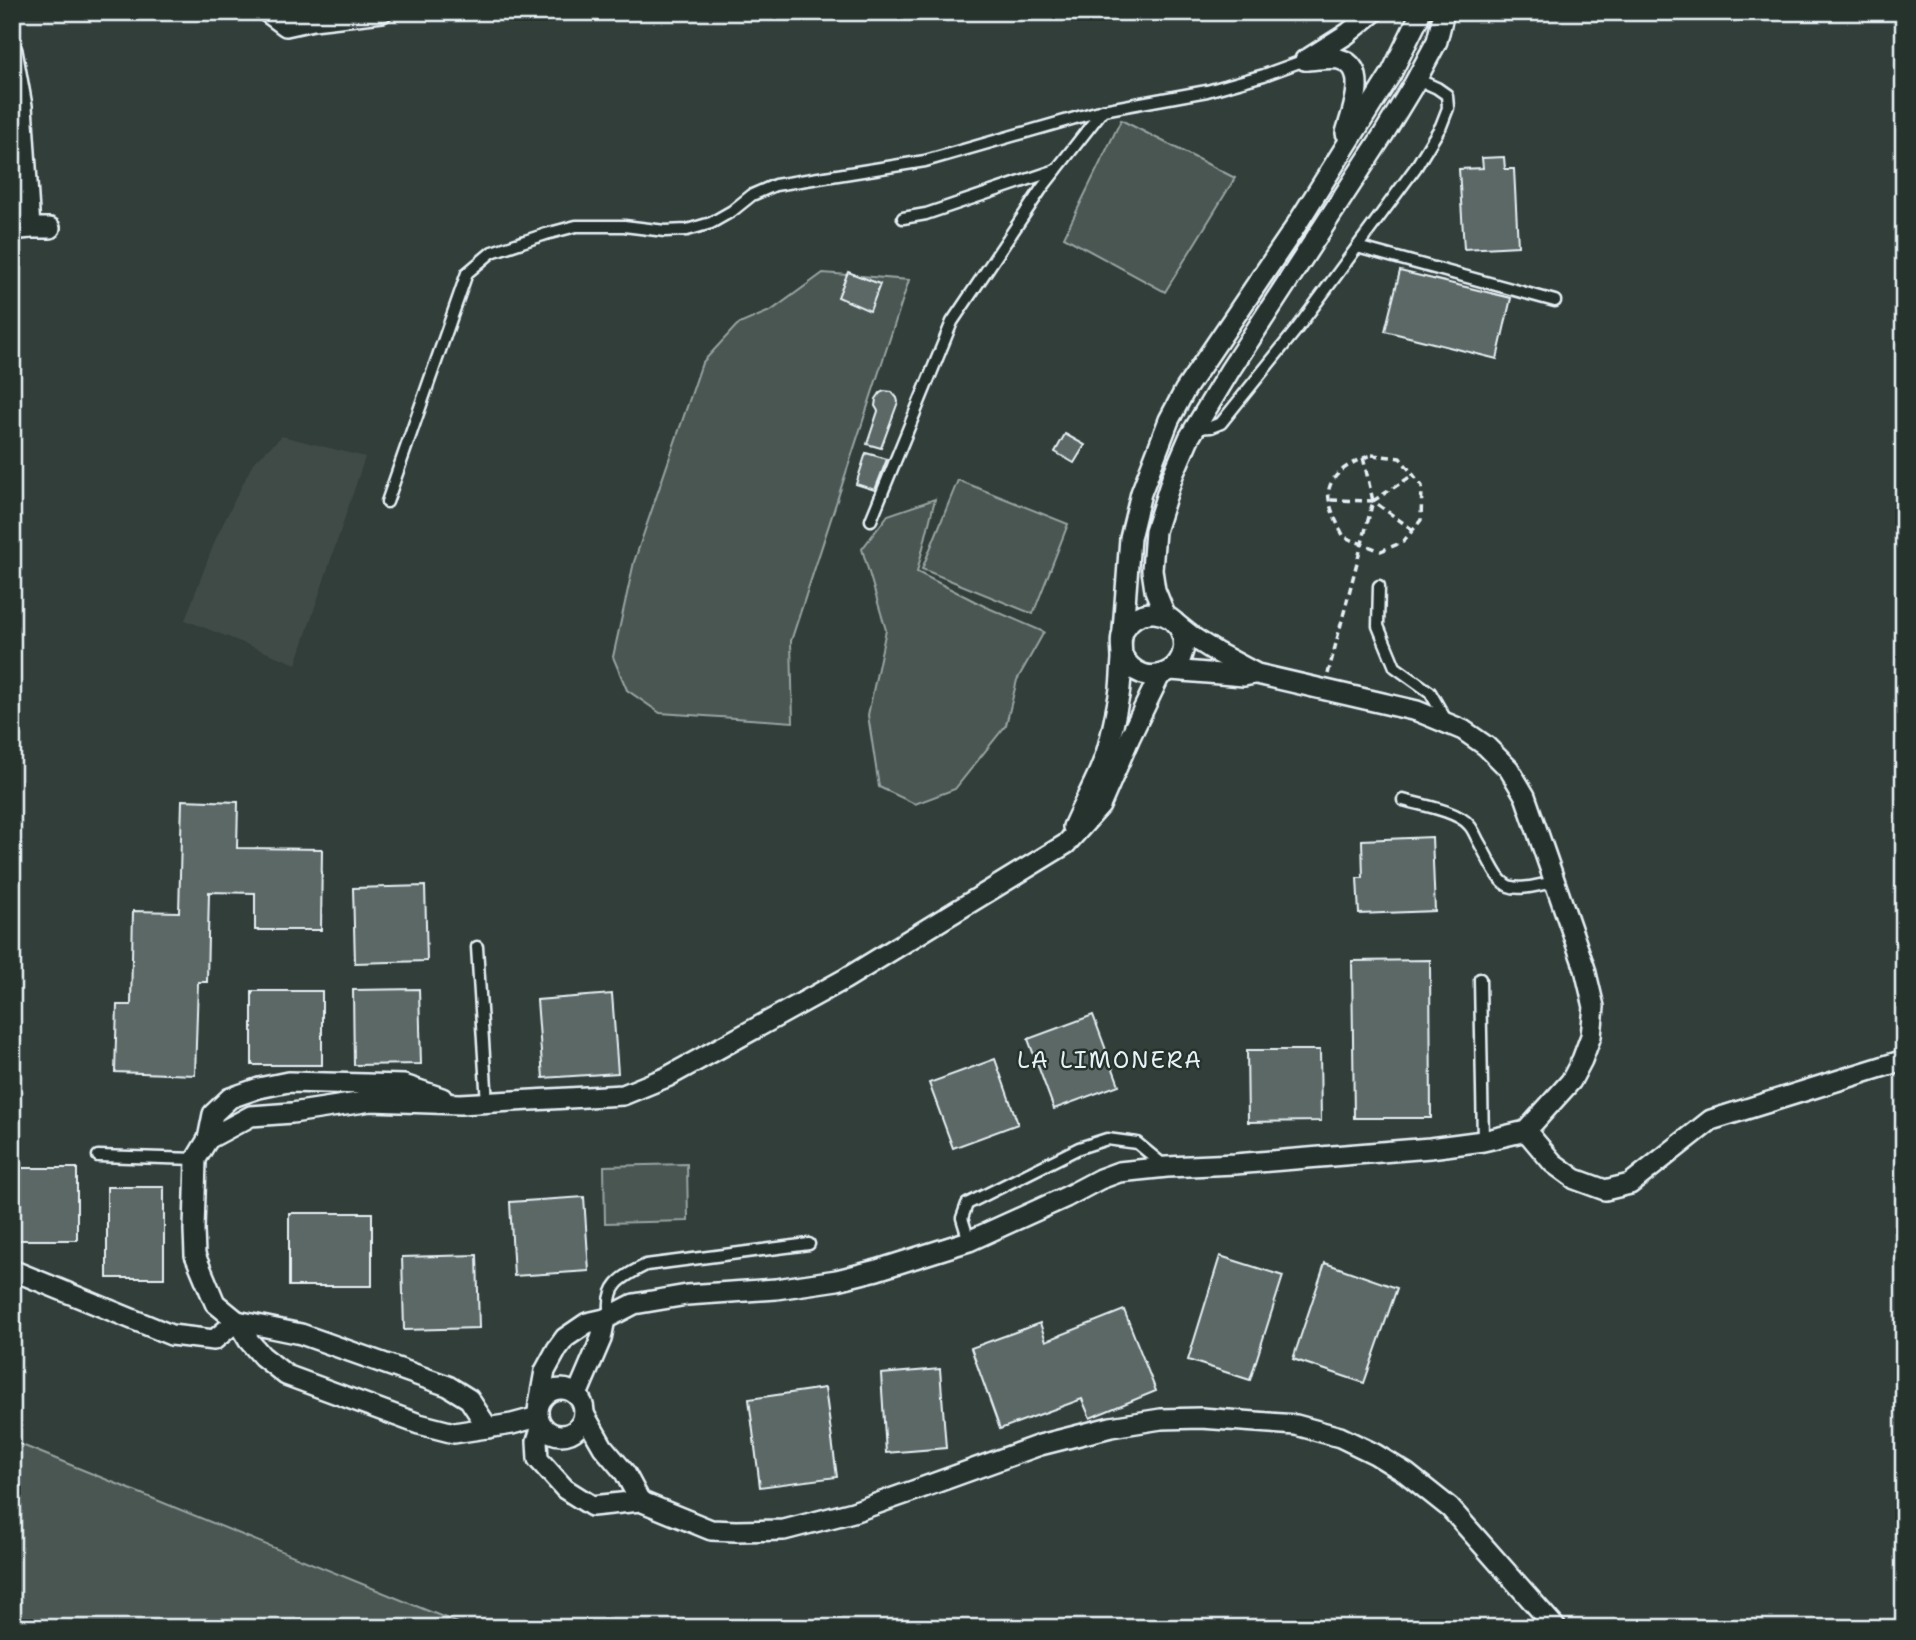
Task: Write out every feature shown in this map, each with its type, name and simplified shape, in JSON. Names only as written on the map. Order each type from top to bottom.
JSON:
[{"type":"street","points":[[267,12],[286,26],[382,12]]},
{"type":"street","points":[[1305,60],[1347,34],[1374,12]]},
{"type":"street","points":[[1124,630],[1130,538],[1141,493],[1169,420],[1185,390],[1294,229],[1391,74],[1420,12]]},
{"type":"street","points":[[208,1139],[251,1116],[292,1113],[370,1101],[460,1104],[623,1095],[649,1086],[845,979],[1066,844],[1100,806],[1130,737],[1166,673],[1178,662],[1183,652],[1181,632],[1170,619],[1156,590],[1152,570],[1155,531],[1173,475],[1195,428],[1230,370],[1417,79],[1437,41],[1444,12]]},
{"type":"street","points":[[13,53],[22,106],[21,229],[50,228]]},
{"type":"street","points":[[1305,60],[1340,60],[1353,67],[1356,73],[1356,92],[1342,150]]},
{"type":"street","points":[[1066,844],[1108,747],[1119,696],[1122,654],[1120,642],[1124,630],[1136,616],[1146,613],[1170,619],[1216,652],[1257,674],[1417,711],[1448,723],[1486,746],[1508,769],[1525,796],[1585,970],[1594,1007],[1591,1036],[1582,1060],[1570,1081],[1527,1131],[1483,1141],[1430,1148],[1119,1172],[969,1241],[877,1270],[837,1280],[776,1289],[687,1295],[634,1304],[608,1317],[587,1323],[565,1338],[557,1349],[545,1371],[537,1441],[538,1459],[565,1489],[592,1506],[640,1502],[712,1530],[784,1530],[913,1491],[1040,1444],[1111,1427],[1161,1419],[1201,1418],[1296,1425],[1340,1437],[1406,1473],[1450,1508],[1556,1628]]},
{"type":"street","points":[[1122,654],[1133,670],[1150,676],[1166,673],[1244,676],[1257,674]]},
{"type":"street","points":[[1527,1131],[1553,1163],[1574,1179],[1605,1190],[1630,1184],[1711,1120],[1904,1060]]},
{"type":"street","points":[[460,1104],[404,1085],[288,1082],[230,1098],[213,1114],[208,1139],[196,1159],[195,1255],[215,1303],[237,1321],[262,1356],[286,1375],[419,1424],[454,1433],[540,1416]]},
{"type":"street","points":[[12,1270],[171,1335],[214,1340],[237,1321]]},
{"type":"street","points":[[577,1395],[608,1317]]},
{"type":"street","points":[[237,1321],[301,1334],[448,1386],[469,1399],[488,1428]]},
{"type":"street","points":[[540,1416],[548,1392],[563,1389],[577,1395],[582,1401],[584,1415],[603,1447],[625,1473],[640,1502]]},
{"type":"street","points":[[540,1416],[553,1435],[567,1435],[579,1427],[584,1415]]},
{"type":"lane","points":[[387,502],[467,273],[492,252],[576,226],[688,230],[711,223],[752,195],[775,185],[925,161],[1103,110],[1207,91],[1305,60]]},
{"type":"lane","points":[[1195,428],[1212,427],[1221,423],[1296,330],[1416,167],[1441,126],[1448,108],[1447,95],[1417,79]]},
{"type":"lane","points":[[871,520],[952,321],[1042,188],[1103,110]]},
{"type":"lane","points":[[903,218],[926,214],[1056,170]]},
{"type":"lane","points":[[1357,247],[1555,301]]},
{"type":"lane","points":[[1379,586],[1378,625],[1395,667],[1430,692],[1448,723]]},
{"type":"lane","points":[[1403,800],[1454,814],[1468,823],[1498,878],[1507,887],[1524,889],[1553,882]]},
{"type":"lane","points":[[477,947],[486,1102]]},
{"type":"lane","points":[[1480,979],[1483,1141]]},
{"type":"lane","points":[[969,1241],[962,1218],[967,1204],[1079,1148],[1107,1139],[1137,1143],[1167,1167]]},
{"type":"lane","points":[[98,1156],[196,1159]]},
{"type":"lane","points":[[608,1317],[613,1289],[622,1277],[646,1265],[809,1244]]},
{"type":"path","points":[[1372,454],[1400,458],[1413,475],[1422,486],[1421,520],[1402,542],[1381,551],[1344,537],[1333,514],[1329,489],[1336,477],[1354,461],[1372,454]]},
{"type":"path","points":[[1323,689],[1373,501],[1363,457]]},
{"type":"path","points":[[1331,500],[1373,501],[1413,475]]},
{"type":"path","points":[[1373,501],[1413,530]]},
{"type":"shaded area","points":[[1121,120],[1235,178],[1165,292],[1064,237]]},
{"type":"shaded area","points":[[823,273],[909,280],[791,641],[793,722],[660,713],[627,690],[613,657],[634,562],[702,363],[737,325],[772,310]]},
{"type":"shaded area","points":[[282,436],[365,457],[296,664],[185,620],[216,538],[253,463]]},
{"type":"shaded area","points":[[958,480],[1068,524],[1033,614],[922,569]]},
{"type":"shaded area","points":[[935,499],[917,572],[986,607],[1044,632],[1017,680],[1006,725],[955,789],[915,804],[879,787],[868,715],[886,630],[862,549],[888,515]]},
{"type":"shaded area","points":[[687,1164],[688,1221],[605,1223],[604,1166]]},
{"type":"shaded area","points":[[12,1441],[470,1628],[12,1628]]},
{"type":"building","points":[[1504,157],[1505,169],[1514,169],[1518,246],[1464,249],[1459,169],[1483,168],[1482,158]]},
{"type":"building","points":[[1400,271],[1511,298],[1497,359],[1385,331]]},
{"type":"building","points":[[848,272],[880,284],[870,311],[838,297]]},
{"type":"building","points":[[884,391],[892,392],[898,402],[881,448],[867,444],[878,411],[875,406],[876,399]]},
{"type":"building","points":[[1065,434],[1085,445],[1074,463],[1055,452]]},
{"type":"building","points":[[866,453],[887,459],[875,490],[856,484]]},
{"type":"building","points":[[182,800],[238,802],[237,848],[322,849],[321,930],[255,930],[255,893],[209,892],[207,982],[198,982],[195,1075],[115,1072],[117,1005],[131,1005],[133,911],[179,912]]},
{"type":"building","points":[[1432,837],[1435,911],[1359,914],[1357,878],[1363,878],[1362,840]]},
{"type":"building","points":[[425,886],[427,961],[355,963],[353,888]]},
{"type":"building","points":[[1430,960],[1431,1118],[1354,1118],[1352,961]]},
{"type":"building","points":[[419,989],[421,1064],[354,1065],[353,990]]},
{"type":"building","points":[[252,991],[322,991],[322,1065],[252,1065]]},
{"type":"building","points":[[612,994],[618,1073],[543,1078],[537,1000]]},
{"type":"building","points":[[1093,1015],[1119,1085],[1054,1109],[1028,1039]]},
{"type":"building","points":[[1247,1050],[1320,1050],[1321,1121],[1248,1122]]},
{"type":"building","points":[[995,1059],[1018,1124],[953,1148],[929,1083]]},
{"type":"building","points":[[12,1168],[77,1168],[77,1240],[12,1240]]},
{"type":"building","points":[[107,1187],[164,1187],[164,1278],[107,1278]]},
{"type":"building","points":[[584,1197],[589,1271],[514,1276],[510,1202]]},
{"type":"building","points":[[289,1213],[372,1213],[372,1286],[289,1286]]},
{"type":"building","points":[[477,1255],[479,1328],[404,1330],[402,1257]]},
{"type":"building","points":[[1220,1256],[1283,1276],[1250,1380],[1188,1360]]},
{"type":"building","points":[[1325,1263],[1397,1288],[1364,1383],[1293,1359]]},
{"type":"building","points":[[1124,1310],[1156,1391],[1090,1418],[1082,1399],[1000,1429],[971,1348],[1040,1323],[1046,1341]]},
{"type":"building","points":[[940,1369],[946,1448],[886,1453],[881,1374]]},
{"type":"building","points":[[825,1388],[837,1477],[760,1487],[749,1399]]},
{"type":"district","name":"LA LIMONERA","points":[[1110,1060]]}]
